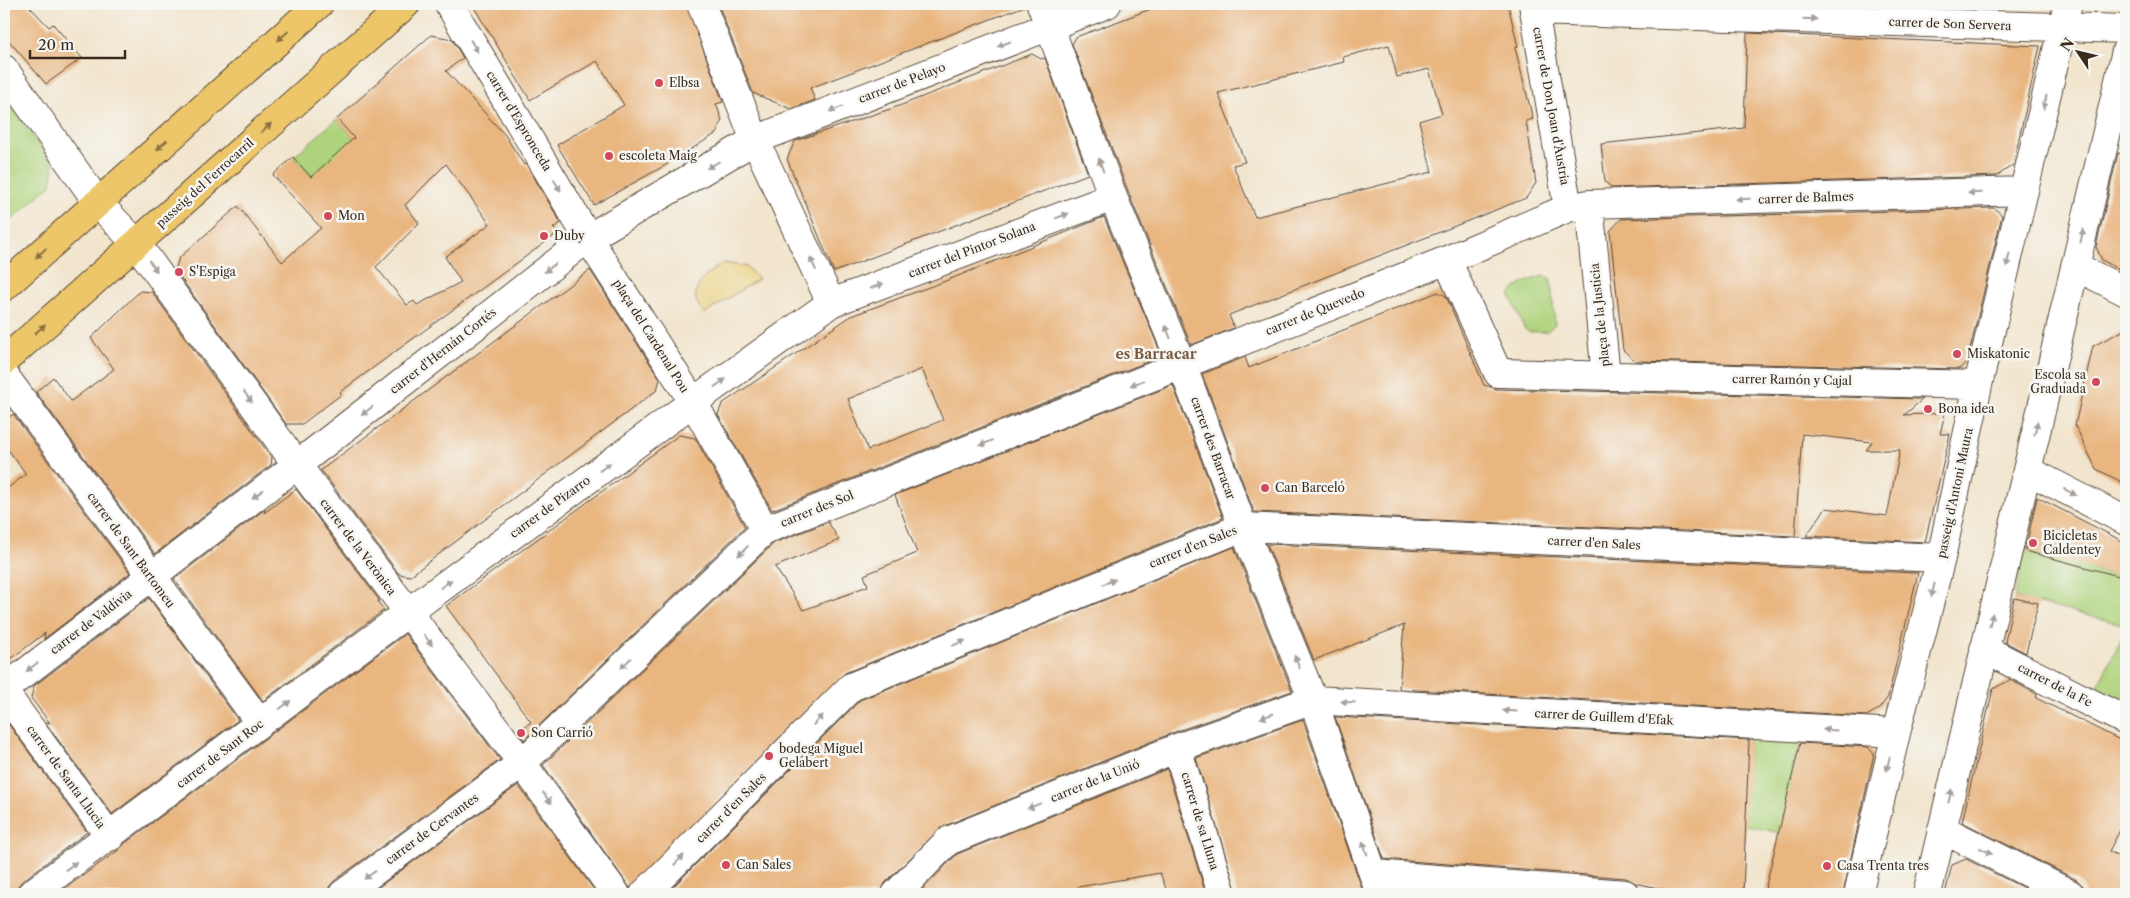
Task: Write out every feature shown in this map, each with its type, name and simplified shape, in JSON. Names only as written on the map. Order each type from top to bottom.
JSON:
[{"type":"main road","points":[[4,287],[319,4]]},
{"type":"main road","name":"passeig del Ferrocarril","points":[[4,361],[406,4]]},
{"type":"street","name":"carrer d'Espronceda","points":[[450,4],[588,238]]},
{"type":"street","points":[[701,4],[755,140],[832,303]]},
{"type":"street","name":"carrer de Pelayo","points":[[755,140],[1045,15],[1107,4]]},
{"type":"street","name":"carrer de Son Servera","points":[[1534,7],[2065,16],[2126,29]]},
{"type":"street","name":"carrer de Don Joan d'Àustria","points":[[1534,7],[1578,206]]},
{"type":"street","name":"carrer des Barracar","points":[[1045,15],[1113,197],[1182,365],[1243,527],[1313,700],[1377,884]]},
{"type":"street","name":"passeig d'Antoni Maura","points":[[1858,894],[1896,733],[1941,558],[1978,385],[2065,16]]},
{"type":"street","points":[[1928,894],[1984,649],[2126,51]]},
{"type":"street","name":"carrer de la Verònica","points":[[4,70],[98,203],[136,243],[297,465],[522,763],[616,894]]},
{"type":"street","points":[[588,238],[755,140]]},
{"type":"street","name":"carrer de Balmes","points":[[1578,206],[2024,191]]},
{"type":"street","name":"carrer del Pintor Solana","points":[[832,303],[1113,197]]},
{"type":"street","points":[[1447,260],[1578,206]]},
{"type":"street","name":"plaça de la Justícia","points":[[1447,260],[1498,373],[1606,376],[1578,206]]},
{"type":"street","name":"plaça del Cardenal Pou","points":[[588,238],[693,402],[832,303]]},
{"type":"street","name":"carrer d'Hernán Cortés","points":[[297,465],[588,238]]},
{"type":"street","name":"carrer de Quevedo","points":[[1182,365],[1447,260]]},
{"type":"street","points":[[2075,266],[2126,292]]},
{"type":"street","name":"carrer des Sol","points":[[522,763],[765,530],[1182,365]]},
{"type":"street","name":"carrer de Sant Bartomeu","points":[[4,375],[260,723]]},
{"type":"street","name":"carrer Ramón y Cajal","points":[[1606,376],[1978,385]]},
{"type":"street","points":[[693,402],[765,530]]},
{"type":"street","name":"carrer de Pizarro","points":[[407,612],[693,402]]},
{"type":"street","name":"carrer de Valdívia","points":[[4,691],[297,465]]},
{"type":"street","points":[[2027,470],[2126,521]]},
{"type":"street","name":"carrer d'en Sales","points":[[644,894],[851,687],[1243,527],[1941,558]]},
{"type":"street","name":"carrer de Sant Roc","points":[[31,894],[110,837],[407,612]]},
{"type":"street","name":"carrer de la Fe","points":[[1984,649],[2126,721]]},
{"type":"street","name":"carrer de Santa Llucia","points":[[4,691],[110,837]]},
{"type":"street","name":"carrer de Guillem d'Efak","points":[[1313,700],[1896,733]]},
{"type":"street","name":"carrer de la Unió","points":[[896,894],[948,841],[1177,748],[1313,700]]},
{"type":"street","name":"carrer de sa Lluna","points":[[1177,748],[1222,894]]},
{"type":"street","name":"carrer de Cervantes","points":[[343,894],[522,763]]},
{"type":"street","points":[[1942,829],[2070,894]]},
{"type":"street","points":[[1377,884],[1625,894]]},
{"type":"green space","points":[[4,97],[54,165],[51,185],[4,227]]},
{"type":"green space","points":[[337,119],[409,201],[370,242],[293,157]]},
{"type":"green space","points":[[1543,276],[1549,277],[1551,281],[1555,324],[1548,331],[1529,332],[1524,328],[1510,296],[1519,285]]},
{"type":"green space","points":[[2025,551],[2092,567],[2092,569],[2113,575],[2126,582],[2126,625],[2014,598]]},
{"type":"green space","points":[[2126,630],[2126,706],[2095,690]]},
{"type":"green space","points":[[1749,737],[1801,740],[1779,833],[1742,824]]},
{"type":"sand","points":[[724,263],[747,267],[758,279],[704,314],[696,300],[697,288],[709,273]]},
{"type":"building","points":[[4,4],[27,4],[49,27],[53,24],[82,58],[46,84],[4,35]]},
{"type":"building","points":[[472,4],[686,4],[723,102],[716,104],[722,120],[717,133],[664,166],[594,205],[557,145],[624,105],[597,61],[530,100]]},
{"type":"building","points":[[718,4],[1025,4],[1025,6],[810,88],[815,100],[791,109],[753,93]]},
{"type":"building","points":[[1164,4],[1508,4],[1518,47],[1515,48],[1533,119],[1526,121],[1536,183],[1526,198],[1229,315],[1234,328],[1191,345],[1133,204],[1072,44],[1076,37]],"holes":[[[1389,45],[1397,77],[1429,69],[1442,114],[1419,121],[1432,172],[1255,217],[1233,165],[1245,162],[1218,93],[1344,62],[1343,57]]]},
{"type":"building","points":[[1747,33],[2040,46],[2013,165],[1997,176],[1612,188],[1605,182],[1601,144],[1744,128]]},
{"type":"building","points":[[431,35],[452,39],[463,58],[446,71],[505,135],[524,165],[526,164],[561,223],[553,228],[558,233],[340,392],[342,394],[302,424],[286,424],[175,270],[179,258],[238,206],[282,262],[321,228],[273,175],[293,157],[311,177],[354,138],[337,119]],"holes":[[[446,164],[490,224],[445,257],[461,282],[417,305],[414,301],[407,305],[376,267],[419,223],[405,205]]]},
{"type":"building","points":[[1032,54],[1041,59],[1045,58],[1088,174],[834,272],[787,159],[795,141],[899,106]]},
{"type":"building","points":[[2118,153],[2126,154],[2126,273],[2102,260],[2096,247]]},
{"type":"building","points":[[1994,208],[2002,215],[1967,362],[1959,369],[1635,361],[1623,350],[1610,231],[1621,219]]},
{"type":"building","points":[[1104,217],[1162,356],[772,510],[718,415],[722,404],[851,316],[948,280]],"holes":[[[922,369],[943,420],[868,450],[848,399]]]},
{"type":"building","points":[[590,270],[660,379],[657,390],[410,576],[399,574],[321,470]]},
{"type":"building","points":[[140,291],[152,292],[272,458],[271,465],[155,554],[36,392],[53,377],[71,401],[114,369],[91,338]]},
{"type":"building","points":[[1438,292],[1446,296],[1484,385],[1497,389],[1923,399],[1904,415],[1945,413],[1940,434],[1950,434],[1925,542],[1806,536],[1826,508],[1887,516],[1900,450],[1866,450],[1872,442],[1802,434],[1795,536],[1254,512],[1202,374],[1245,357],[1249,368]]},
{"type":"building","points":[[2126,329],[2126,484],[2096,469],[2075,425],[2093,346]]},
{"type":"building","points":[[1173,385],[1223,518],[845,673],[630,888],[543,765],[774,543],[828,522],[839,540],[775,567],[803,610],[854,592],[868,586],[864,575],[917,553],[895,495]]},
{"type":"building","points":[[13,414],[130,573],[44,639],[45,633],[4,664],[4,491],[26,474],[4,444],[4,422]]},
{"type":"building","points":[[679,435],[695,438],[745,527],[524,740],[518,732],[531,722],[446,606]]},
{"type":"building","points":[[296,489],[379,600],[378,602],[384,610],[263,701],[174,579],[265,509],[264,513]]},
{"type":"building","points":[[2037,497],[2126,543],[2126,578],[2025,551]]},
{"type":"building","points":[[1267,544],[1918,573],[1888,697],[1879,709],[1866,716],[1399,689],[1404,625],[1314,660]]},
{"type":"building","points":[[1234,547],[1292,691],[1172,733],[942,827],[885,883],[881,894],[666,894],[860,700]]},
{"type":"building","points":[[149,598],[238,720],[112,814],[45,722],[50,723],[31,698],[34,686]]},
{"type":"building","points":[[2014,598],[2038,603],[2026,653],[2005,642]]},
{"type":"building","points":[[405,634],[500,760],[334,881],[329,887],[328,894],[57,894],[120,849],[124,844]]},
{"type":"building","points":[[2010,680],[2037,694],[2036,698],[2126,743],[2126,819],[2109,851],[2126,860],[2126,894],[2085,894],[2083,886],[2077,880],[1962,822],[1993,689]]},
{"type":"building","points":[[1335,717],[1749,740],[1743,894],[1685,894],[1635,883],[1626,878],[1384,859]]},
{"type":"building","points":[[4,718],[87,832],[22,881],[17,887],[16,894],[4,894]]},
{"type":"building","points":[[1303,720],[1364,894],[1237,894],[1196,758]]},
{"type":"building","points":[[1800,743],[1868,747],[1874,754],[1843,894],[1764,894]]},
{"type":"building","points":[[1167,769],[1206,894],[1168,894],[1160,873],[1078,887],[1079,894],[918,894],[957,854]]},
{"type":"building","points":[[518,785],[597,894],[369,894]]},
{"type":"building","points":[[1966,859],[2036,894],[1945,894],[1952,865]]},
{"type":"place","name":"Elbsa","points":[[659,83]]},
{"type":"place","name":"escoleta Maig","points":[[609,156]]},
{"type":"place","name":"Mon","points":[[328,216]]},
{"type":"place","name":"Duby","points":[[544,236]]},
{"type":"place","name":"S'Espiga","points":[[179,272]]},
{"type":"place","name":"Miskatonic","points":[[1957,354]]},
{"type":"place","name":"Escola sa Graduada","points":[[2096,382]]},
{"type":"place","name":"Bona idea","points":[[1928,409]]},
{"type":"place","name":"Can Barceló","points":[[1265,488]]},
{"type":"place","name":"Bicicletas Caldentey","points":[[2033,543]]},
{"type":"place","name":"Son Carrió","points":[[521,733]]},
{"type":"place","name":"bodega Miguel Gelabert","points":[[769,756]]},
{"type":"place","name":"Can Sales","points":[[726,865]]},
{"type":"place","name":"Casa Trenta tres","points":[[1827,866]]},
{"type":"district","name":"es Barracar","points":[[1156,354]]}]
